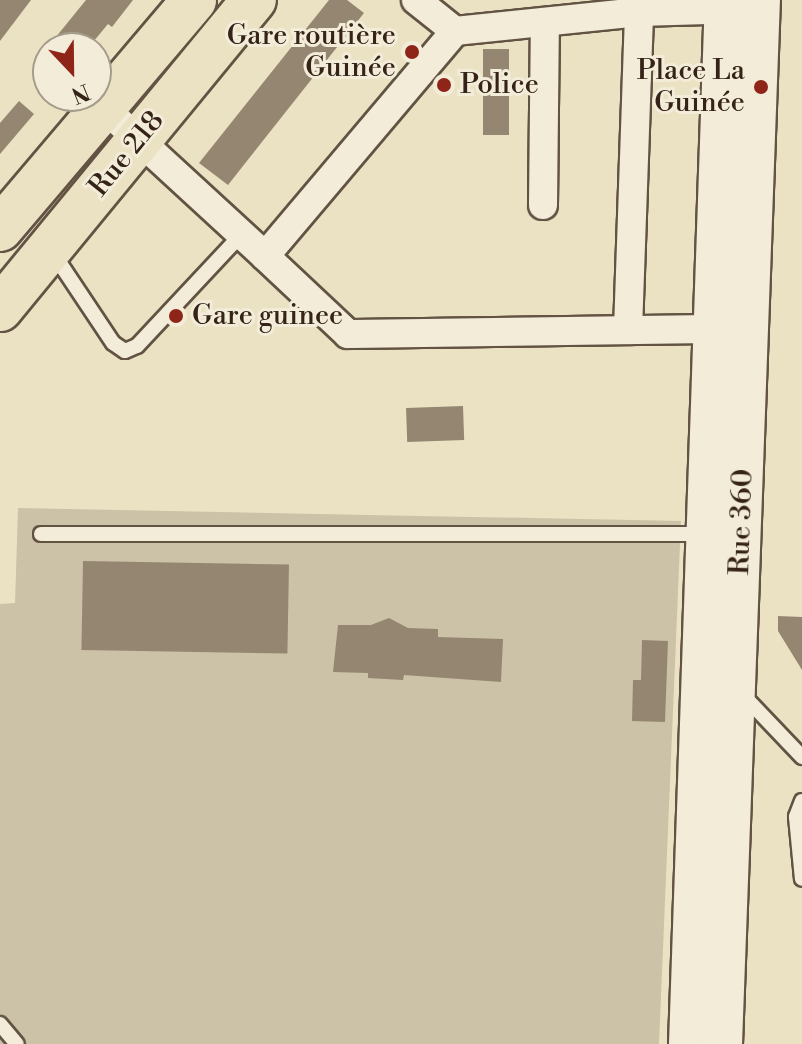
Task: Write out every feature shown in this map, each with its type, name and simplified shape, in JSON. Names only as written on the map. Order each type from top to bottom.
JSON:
[{"type":"highway","name":"Rue 218","points":[[112,96],[194,0]]},
{"type":"highway","name":"Rue 218","points":[[0,309],[254,0]]},
{"type":"highway","name":"Rue 218","points":[[0,229],[99,112]]},
{"type":"main road","name":"Rue 360","points":[[722,1044],[737,689],[731,328],[742,4]]},
{"type":"main road","name":"Rue 360","points":[[689,1044],[706,534],[731,328]]},
{"type":"street","points":[[416,0],[455,31]]},
{"type":"street","points":[[265,256],[455,31],[742,4]]},
{"type":"street","points":[[628,330],[639,12]]},
{"type":"street","points":[[543,205],[545,22]]},
{"type":"street","points":[[108,112],[348,334],[731,328]]},
{"type":"lane","points":[[50,248],[113,343],[125,351],[137,346],[241,235]]},
{"type":"lane","points":[[41,534],[706,534]]},
{"type":"lane","points":[[737,689],[802,757]]},
{"type":"lane","points":[[802,801],[796,817],[802,879]]},
{"type":"lane","points":[[0,1024],[17,1044]]},
{"type":"shaded area","points":[[18,508],[681,521],[659,1044],[0,1044],[0,604],[15,603]]},
{"type":"building","points":[[0,0],[31,0],[0,41]]},
{"type":"building","points":[[86,0],[133,0],[112,27],[108,24],[101,32],[60,32]]},
{"type":"building","points":[[329,0],[347,0],[364,13],[228,185],[199,163]]},
{"type":"building","points":[[483,49],[509,49],[509,135],[483,135]]},
{"type":"building","points":[[19,101],[34,114],[0,154],[0,123]]},
{"type":"building","points":[[463,406],[464,440],[407,442],[406,408]]},
{"type":"building","points":[[83,561],[289,565],[287,654],[81,650]]},
{"type":"building","points":[[778,616],[802,617],[802,670],[778,631]]},
{"type":"building","points":[[389,618],[408,628],[438,629],[438,637],[503,639],[501,682],[404,675],[403,680],[368,678],[368,673],[333,672],[338,625],[371,625]]},
{"type":"building","points":[[642,640],[668,641],[665,722],[632,721],[633,680],[641,680]]},
{"type":"place","name":"Gare routière Guinée","points":[[412,52]]},
{"type":"place","name":"Police","points":[[444,85]]},
{"type":"place","name":"Place La Guinée","points":[[761,87]]},
{"type":"place","name":"Gare guinee","points":[[176,316]]}]
